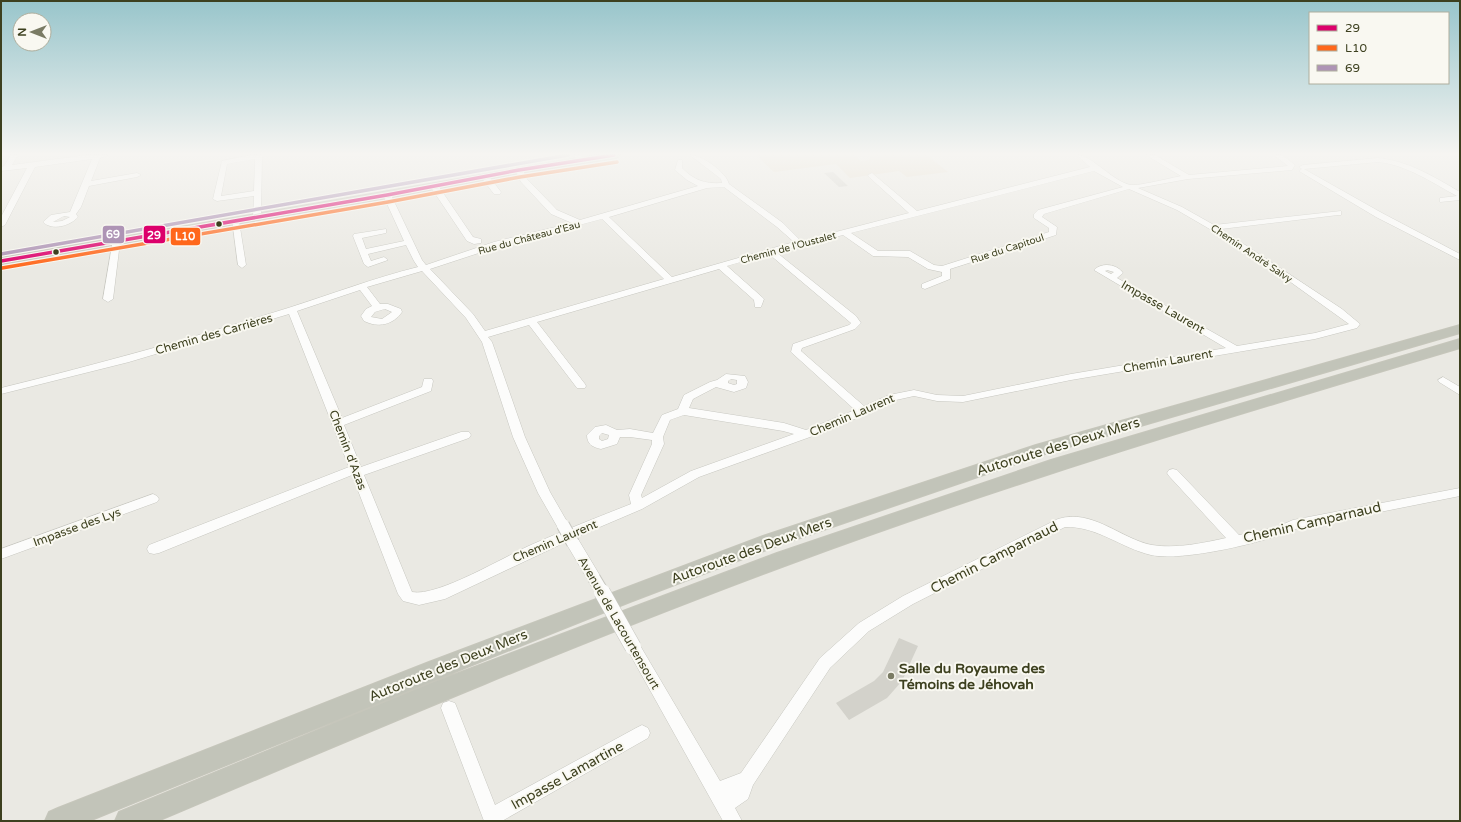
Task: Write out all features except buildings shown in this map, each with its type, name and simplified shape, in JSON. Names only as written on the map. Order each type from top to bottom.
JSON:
[{"type":"highway","name":"Autoroute des Deux Mers","points":[[58,821],[452,663],[623,596],[770,541],[1042,449],[1460,329]]},
{"type":"highway","name":"Autoroute des Deux Mers","points":[[128,821],[440,690],[784,558],[1057,464],[1132,440],[1460,343]]},
{"type":"main road","points":[[1,261],[396,193]]},
{"type":"street","points":[[1,223],[17,193]]},
{"type":"street","points":[[72,214],[77,207],[82,193]]},
{"type":"street","points":[[218,193],[217,199],[257,194],[257,217]]},
{"type":"street","points":[[439,193],[470,239],[474,242],[478,241]]},
{"type":"street","points":[[537,193],[554,212],[580,223]]},
{"type":"street","name":"Rue du Château d'Eau","points":[[424,268],[498,244],[580,223],[682,193]]},
{"type":"street","points":[[737,193],[780,225],[799,243]]},
{"type":"street","points":[[892,193],[915,214]]},
{"type":"street","name":"Chemin de l'Oustalet","points":[[483,335],[770,251],[996,193]]},
{"type":"street","name":"Rue du Capitoul","points":[[844,232],[876,254],[910,254],[931,267],[946,268],[1053,233],[1053,227],[1038,218],[1038,214],[1110,193]]},
{"type":"street","name":"Chemin André Salvy","points":[[1148,193],[1176,206],[1214,227],[1339,311],[1355,324]]},
{"type":"street","points":[[1344,193],[1385,218],[1460,257]]},
{"type":"street","name":"Avenue de Lacourtensourt","points":[[387,195],[409,242],[424,268],[448,291],[470,316],[487,342],[519,437],[544,493],[733,821]]},
{"type":"street","points":[[1443,200],[1460,198]]},
{"type":"street","points":[[1214,227],[1338,213]]},
{"type":"street","points":[[604,216],[670,280]]},
{"type":"street","points":[[235,221],[242,265]]},
{"type":"street","points":[[383,230],[357,236],[368,264],[384,260]]},
{"type":"street","points":[[108,299],[116,242]]},
{"type":"street","points":[[364,252],[409,242]]},
{"type":"street","points":[[770,251],[853,318],[856,323],[852,327],[797,346],[796,352],[863,411]]},
{"type":"street","points":[[720,265],[760,299],[758,305]]},
{"type":"street","name":"Chemin des Carrières","points":[[1,391],[125,360],[292,310],[424,268]]},
{"type":"street","points":[[925,286],[947,277],[946,268]]},
{"type":"street","name":"Impasse Laurent","points":[[1111,278],[1235,349]]},
{"type":"street","points":[[362,287],[378,307]]},
{"type":"street","name":"Chemin d'Azas","points":[[292,310],[403,590]]},
{"type":"street","points":[[531,321],[581,386]]},
{"type":"street","name":"Chemin Laurent","points":[[403,590],[408,597],[419,599],[440,595],[526,552],[638,506],[695,474],[806,434],[904,394],[914,393],[948,399],[963,398],[1071,377],[1338,331],[1350,328],[1355,324]]},
{"type":"street","points":[[1443,380],[1460,392]]},
{"type":"street","points":[[338,423],[427,389],[428,381]]},
{"type":"street","points":[[683,411],[688,397],[722,383]]},
{"type":"street","points":[[638,506],[635,495],[658,444],[657,437],[666,418],[683,411],[784,427],[806,434]]},
{"type":"street","points":[[615,434],[630,433],[657,437]]},
{"type":"street","points":[[154,549],[356,471],[465,434]]},
{"type":"street","points":[[1173,473],[1236,540]]},
{"type":"street","name":"Chemin Camparnaud","points":[[720,799],[742,793],[746,781],[826,663],[847,641],[864,627],[908,600],[1056,525],[1072,521],[1091,524],[1137,545],[1165,552],[1181,551],[1279,531],[1293,525],[1460,492]]},
{"type":"street","name":"Impasse des Lys","points":[[1,554],[153,499]]},
{"type":"street","name":"Impasse Lamartine","points":[[449,708],[492,819],[642,733]]},
{"type":"transit line","name":"69","points":[[1,254],[348,193]]},
{"type":"transit line","name":"29","points":[[1,261],[396,193]]},
{"type":"transit line","name":"L10","points":[[2,268],[434,193]]},
{"type":"place","name":"Salle du Royaume des Témoins de Jéhovah","points":[[891,676]]}]
